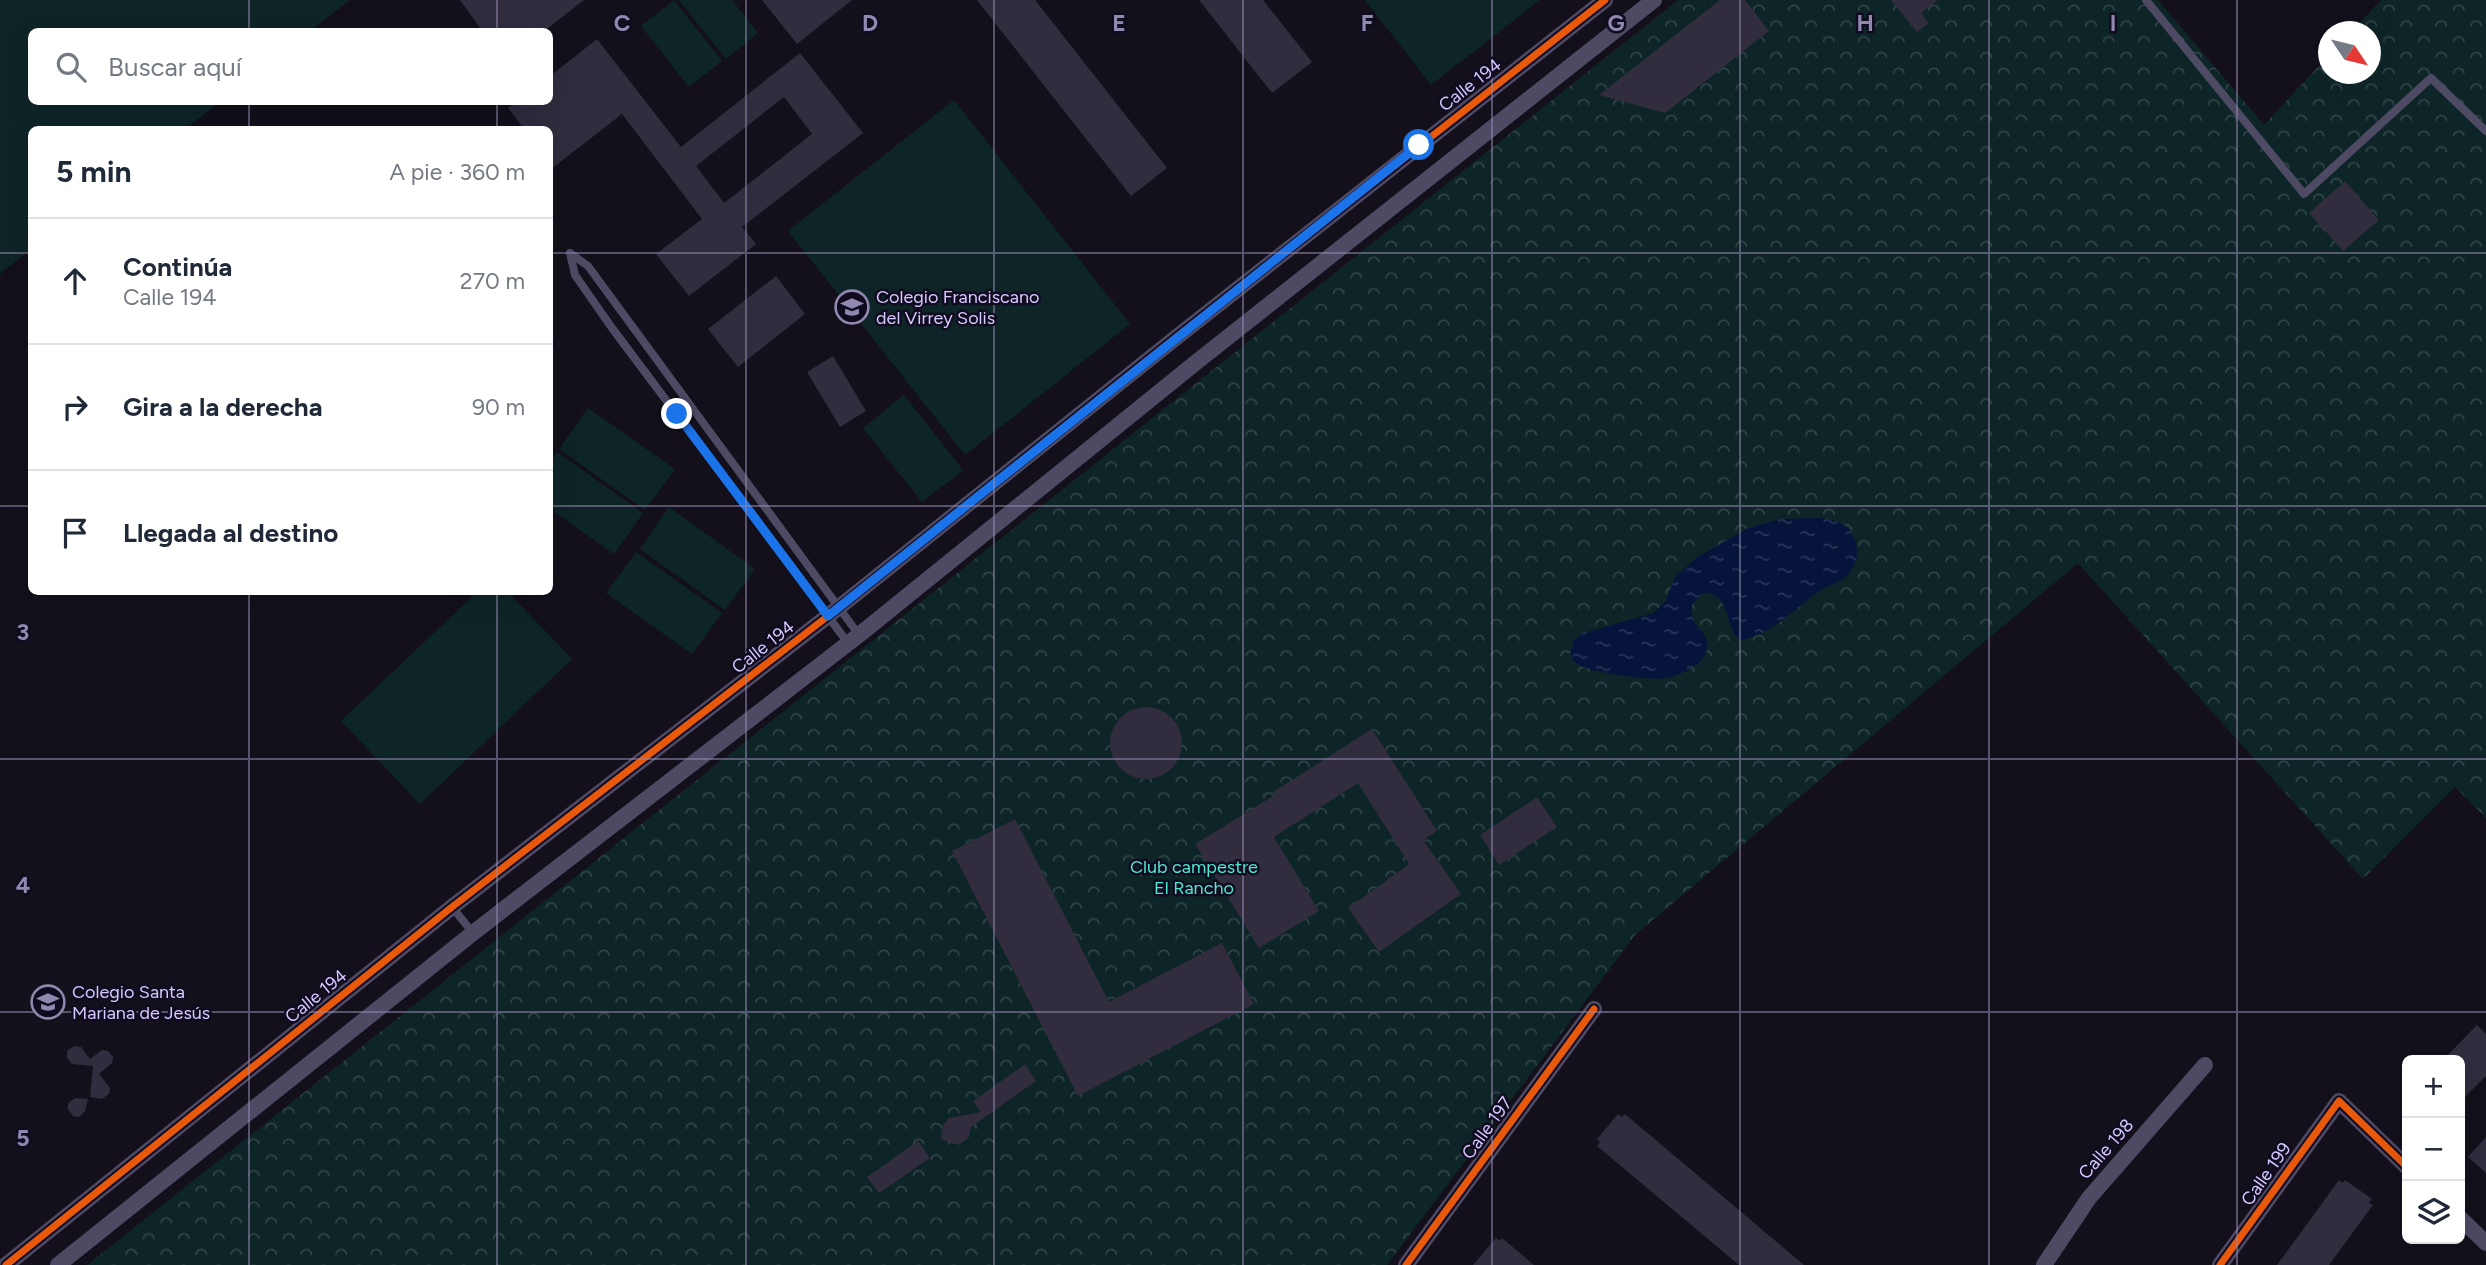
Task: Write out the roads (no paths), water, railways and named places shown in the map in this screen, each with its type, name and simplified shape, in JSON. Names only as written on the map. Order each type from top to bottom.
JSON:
[{"type":"street","name":"Calle 194","points":[[6,1265],[452,907],[833,612],[1189,327],[1605,0]]},
{"type":"street","points":[[58,1265],[473,933],[854,639],[1194,364],[1654,0]]},
{"type":"street","name":"Calle 197","points":[[1405,1265],[1594,1009]]},
{"type":"street","name":"Calle 198","points":[[2044,1265],[2089,1198],[2205,1065]]},
{"type":"street","name":"Calle 199","points":[[2220,1265],[2339,1101],[2402,1162]]},
{"type":"street","points":[[2465,1223],[2486,1243]]},
{"type":"lane","points":[[2146,0],[2304,194],[2431,78],[2486,131]]},
{"type":"lane","points":[[570,253],[588,266],[854,639],[612,328],[575,275],[570,253]]},
{"type":"lane","points":[[452,907],[473,933]]},
{"type":"water","points":[[1780,519],[1829,519],[1848,529],[1854,538],[1857,556],[1848,575],[1821,590],[1772,628],[1740,640],[1732,629],[1722,602],[1710,593],[1702,594],[1692,604],[1692,613],[1694,621],[1707,640],[1707,651],[1697,665],[1670,677],[1659,679],[1598,671],[1574,661],[1570,655],[1574,640],[1583,633],[1653,613],[1666,601],[1675,577],[1696,558],[1748,528]]},
{"type":"place","name":"Colegio Franciscano del Virrey Solis","points":[[852,307]]},
{"type":"place","name":"Colegio Santa Mariana de Jesús","points":[[48,1002]]},
{"type":"park label","name":"Club campestre El Rancho","points":[[1194,877]]}]
